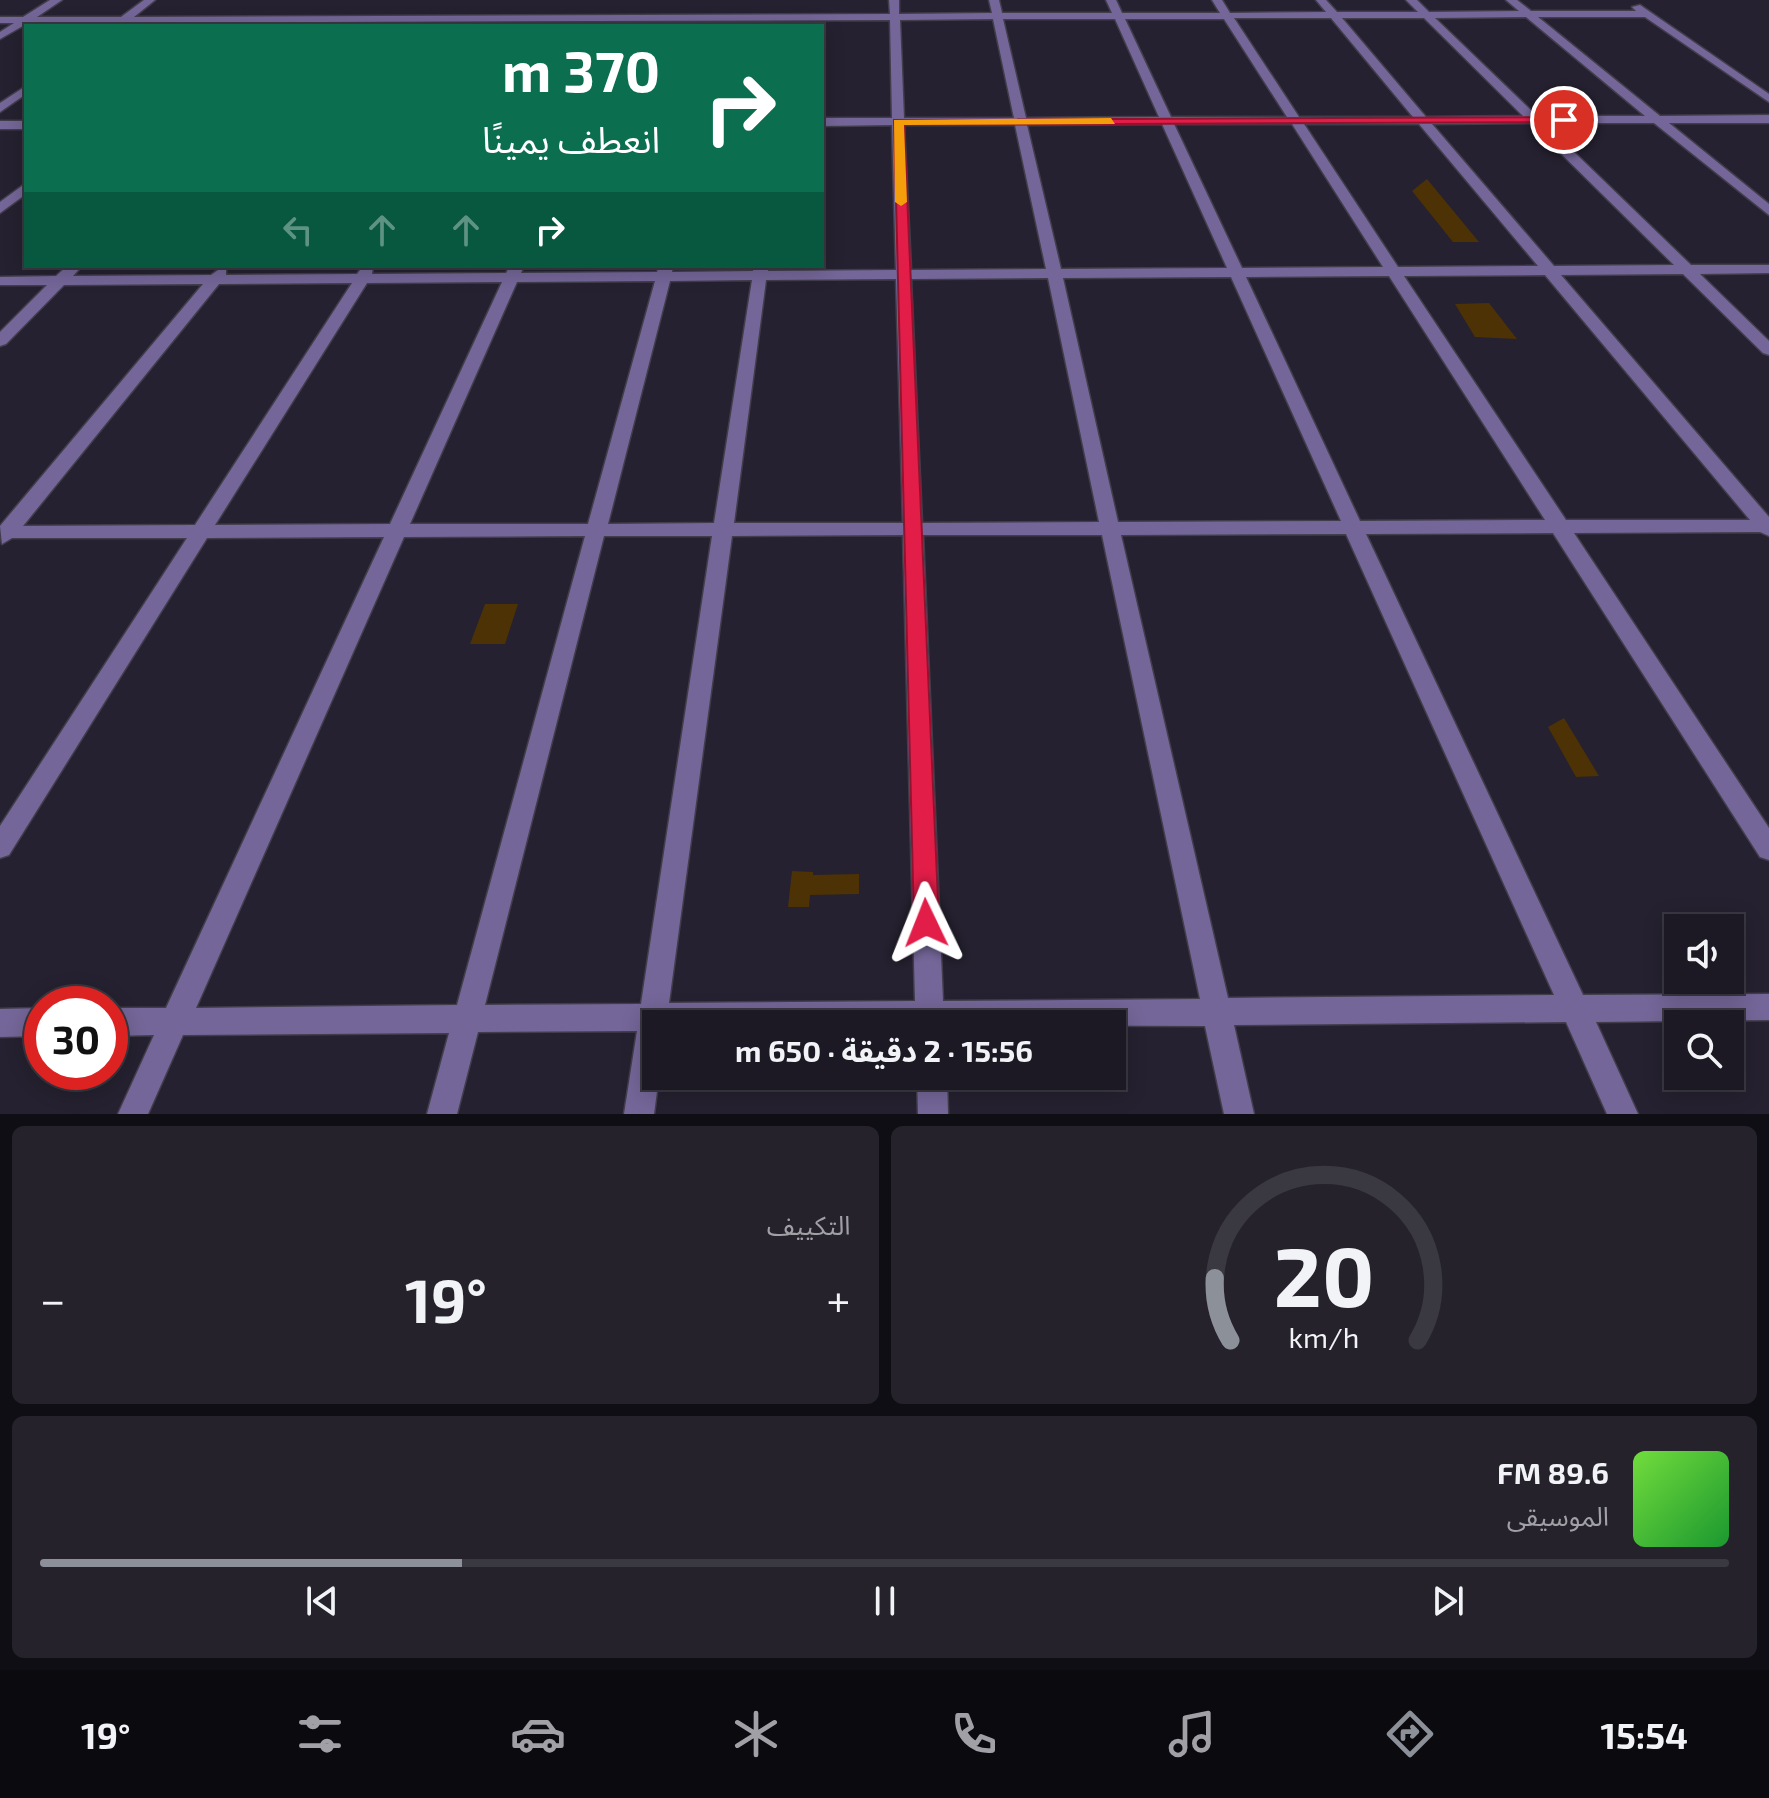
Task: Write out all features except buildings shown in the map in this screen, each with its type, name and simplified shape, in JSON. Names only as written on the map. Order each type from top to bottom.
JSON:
[{"type":"street","points":[[0,36],[57,0]]},
{"type":"street","points":[[119,22],[150,0]]},
{"type":"street","points":[[1321,0],[1768,527]]},
{"type":"street","points":[[1411,0],[1769,350]]},
{"type":"street","points":[[1511,0],[1769,211]]},
{"type":"street","points":[[1627,0],[1769,99]]},
{"type":"street","points":[[0,20],[321,22],[430,18],[797,17],[894,8],[1222,8],[1334,15],[1646,14]]},
{"type":"street","points":[[894,8],[930,1010]]},
{"type":"street","points":[[996,8],[1239,1114]]},
{"type":"street","points":[[1114,8],[1623,1114]]},
{"type":"street","points":[[1222,8],[1769,849]]},
{"type":"street","points":[[223,22],[239,9]]},
{"type":"street","points":[[321,22],[334,9]]},
{"type":"street","points":[[0,108],[24,90]]},
{"type":"street","points":[[824,122],[1769,119]]},
{"type":"street","points":[[0,125],[24,125]]},
{"type":"street","points":[[0,209],[24,189]]},
{"type":"street","points":[[0,341],[73,268]]},
{"type":"street","points":[[0,281],[220,273],[366,272],[761,271],[904,274],[1769,269]]},
{"type":"street","points":[[442,1114],[664,271]]},
{"type":"street","points":[[654,1010],[761,271]]},
{"type":"street","points":[[0,847],[366,272]]},
{"type":"street","points":[[133,1114],[514,272]]},
{"type":"street","points":[[2,535],[220,273]]},
{"type":"street","points":[[2,535],[723,529],[1768,527]]},
{"type":"street","points":[[1126,1014],[1769,1007]]},
{"type":"street","points":[[128,1022],[642,1017]]},
{"type":"street","points":[[0,1023],[24,1022]]},
{"type":"street","points":[[639,1114],[642,1090]]},
{"type":"street","points":[[932,1090],[933,1114]]},
{"type":"slow traffic","points":[[901,202],[898,122],[1111,121]]},
{"type":"route","points":[[926,923],[898,122],[1564,120]]}]
